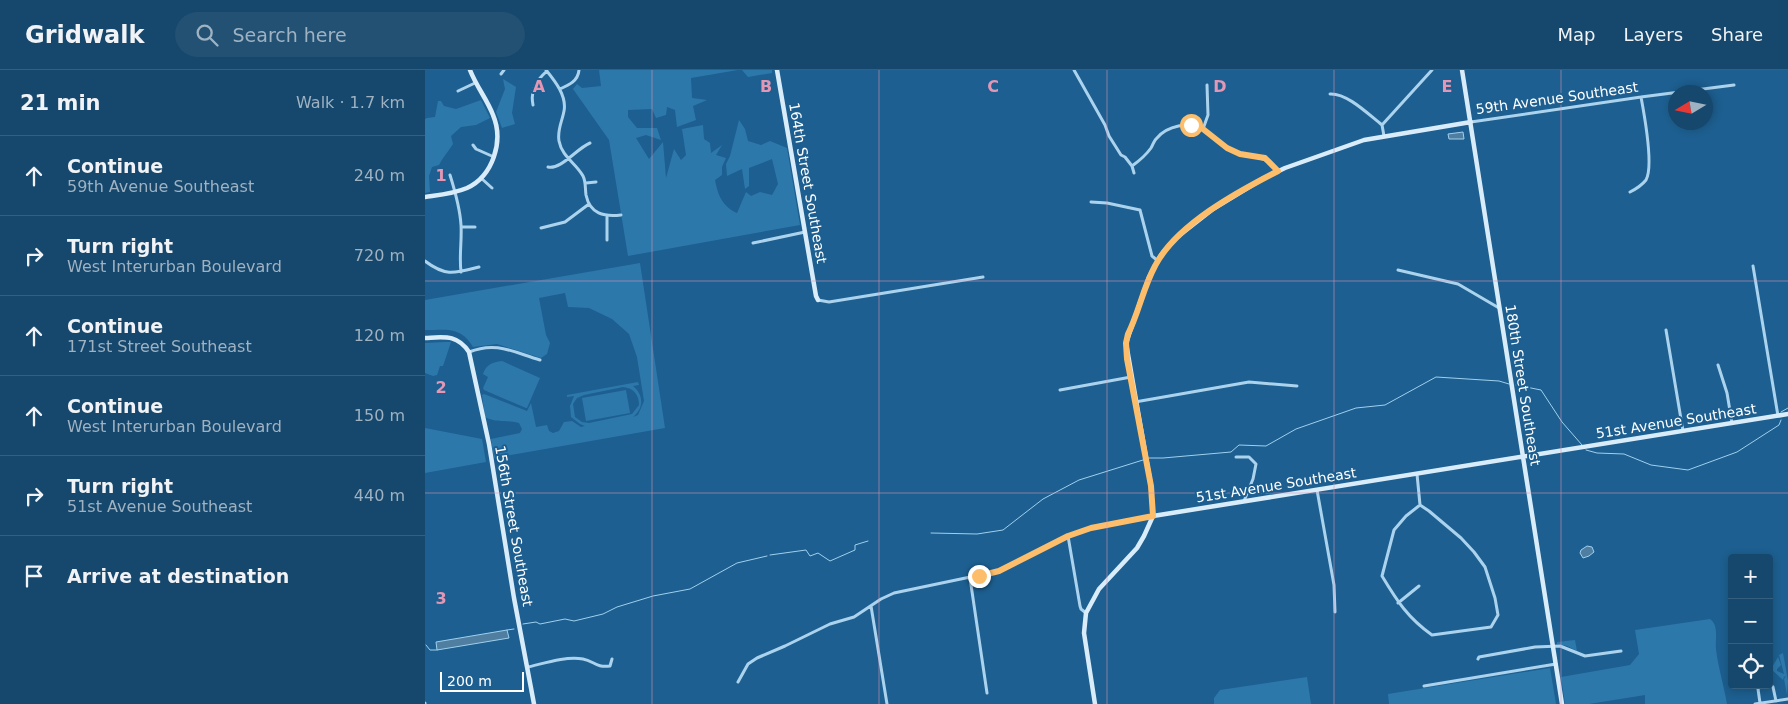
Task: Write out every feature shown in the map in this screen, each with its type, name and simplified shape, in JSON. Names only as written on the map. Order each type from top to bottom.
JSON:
[{"type":"street","points":[[425,197],[455,192],[469,187],[487,171],[494,157],[497,136],[496,122],[470,70]]},
{"type":"street","points":[[501,74],[504,70]]},
{"type":"street","points":[[559,89],[576,80],[579,70]]},
{"type":"street","name":"164th Street Southeast","points":[[777,70],[818,300]]},
{"type":"street","points":[[1074,70],[1105,125],[1109,136],[1121,156],[1125,157],[1134,173]]},
{"type":"street","points":[[1382,124],[1432,70]]},
{"type":"street","name":"180th Street Southeast","points":[[1462,70],[1561,704]]},
{"type":"street","points":[[533,105],[533,88],[536,81],[546,71],[559,89],[564,101],[564,110],[558,132],[559,142],[568,159],[579,170],[586,183],[589,204],[607,217],[621,215]]},
{"type":"street","points":[[458,91],[475,83]]},
{"type":"street","points":[[1203,129],[1208,115],[1207,85]]},
{"type":"street","name":"59th Avenue Southeast","points":[[1153,516],[1153,497],[1126,343],[1146,285],[1158,261],[1176,238],[1213,209],[1278,171],[1359,141],[1641,96],[1734,85]]},
{"type":"street","points":[[1330,94],[1337,94],[1346,98],[1382,124],[1384,136]]},
{"type":"street","points":[[1630,192],[1641,185],[1648,174],[1648,150],[1641,96]]},
{"type":"street","points":[[1131,166],[1139,161],[1149,150],[1157,137],[1171,128],[1191,125],[1203,129],[1227,148],[1240,154],[1265,158],[1278,171]]},
{"type":"street","points":[[547,167],[553,168],[568,159],[574,152],[590,143]]},
{"type":"street","points":[[473,145],[476,149],[494,157]]},
{"type":"street","points":[[450,175],[459,209],[461,227],[459,261],[461,272]]},
{"type":"street","points":[[481,178],[492,188]]},
{"type":"street","points":[[586,183],[596,182]]},
{"type":"street","points":[[1091,202],[1107,203],[1140,210],[1152,256],[1158,261]]},
{"type":"street","points":[[541,228],[565,222],[589,204]]},
{"type":"street","points":[[607,217],[607,240]]},
{"type":"street","points":[[461,227],[475,227]]},
{"type":"street","points":[[753,243],[805,232]]},
{"type":"street","points":[[425,261],[441,271],[453,273],[479,267]]},
{"type":"street","points":[[1753,266],[1778,416]]},
{"type":"street","points":[[1398,270],[1458,284],[1499,308]]},
{"type":"street","points":[[818,300],[829,302],[983,277]]},
{"type":"street","points":[[1666,330],[1683,431]]},
{"type":"street","points":[[425,338],[451,338],[464,344],[469,352],[487,346],[498,347],[540,360]]},
{"type":"street","name":"156th Street Southeast","points":[[469,352],[489,444],[514,598],[534,704]]},
{"type":"street","points":[[1718,365],[1727,393],[1732,424]]},
{"type":"street","points":[[1060,390],[1131,377]]},
{"type":"street","points":[[1135,402],[1249,382],[1297,386]]},
{"type":"street","name":"51st Avenue Southeast","points":[[738,682],[744,670],[753,660],[830,624],[854,617],[881,599],[908,590],[999,571],[1068,536],[1091,528],[1140,518],[1788,414]]},
{"type":"street","points":[[1236,457],[1249,457],[1256,464],[1253,479],[1244,502]]},
{"type":"street","points":[[1417,474],[1420,505]]},
{"type":"street","points":[[1317,490],[1334,585],[1335,612]]},
{"type":"street","points":[[1420,505],[1429,510],[1461,538],[1485,568],[1495,598],[1498,615],[1491,627],[1432,635],[1418,624],[1398,603],[1382,576],[1394,530],[1406,516],[1420,505]]},
{"type":"street","points":[[1095,704],[1084,633],[1086,613],[1099,589],[1137,548],[1153,516]]},
{"type":"street","points":[[1068,536],[1080,606],[1086,613]]},
{"type":"street","points":[[970,578],[987,693]]},
{"type":"street","points":[[1398,603],[1419,586]]},
{"type":"street","points":[[871,606],[887,704]]},
{"type":"street","points":[[1478,659],[1479,657],[1521,650],[1553,647],[1566,647],[1585,656],[1621,651]]},
{"type":"street","points":[[528,667],[547,662],[584,659],[600,667],[607,667],[610,666],[612,660]]},
{"type":"street","points":[[1424,686],[1556,664]]},
{"type":"street","points":[[1773,687],[1776,701]]},
{"type":"street","points":[[1758,689],[1761,703]]},
{"type":"street","points":[[1755,704],[1788,699]]},
{"type":"shaded area","points":[[599,70],[738,70],[691,78],[692,98],[707,100],[693,106],[696,120],[677,127],[675,110],[667,107],[666,115],[656,118],[652,109],[628,110],[628,117],[637,128],[657,128],[661,140],[646,135],[636,138],[649,159],[663,142],[666,178],[674,149],[681,160],[686,155],[682,129],[703,125],[704,139],[710,143],[711,153],[722,145],[716,155],[726,158],[722,167],[722,175],[715,180],[716,185],[724,203],[737,213],[746,192],[751,196],[760,192],[772,195],[778,184],[772,159],[749,168],[749,186],[745,189],[742,169],[727,176],[726,164],[730,156],[739,120],[745,129],[748,141],[761,145],[770,141],[787,148],[800,225],[628,256],[609,140],[573,89],[577,84],[582,88],[601,86]]},
{"type":"shaded area","points":[[742,70],[772,70],[772,73],[748,77]]},
{"type":"shaded area","points":[[503,79],[516,87],[512,113],[515,124],[502,128],[496,112],[505,89]]},
{"type":"shaded area","points":[[481,100],[490,118],[476,125],[461,127],[451,136],[453,144],[439,165],[432,167],[429,176],[430,192],[425,193],[425,119],[435,117],[438,101],[441,101],[444,106],[456,109]]},
{"type":"shaded area","points":[[1463,132],[1464,139],[1449,139],[1448,134]]},
{"type":"shaded area","points":[[640,263],[665,428],[494,458],[491,439],[520,433],[522,429],[519,423],[485,417],[482,395],[484,394],[527,411],[531,403],[536,427],[547,425],[549,431],[553,433],[559,431],[564,422],[572,421],[581,427],[585,426],[571,417],[570,406],[574,396],[567,397],[567,395],[638,382],[639,385],[633,386],[641,397],[641,406],[633,417],[638,415],[644,401],[637,357],[629,334],[612,319],[589,308],[568,307],[565,293],[539,298],[546,335],[550,343],[547,354],[541,358],[497,344],[473,347],[458,332],[425,330],[425,300]],"holes":[[[623,387],[630,389],[637,395],[639,405],[632,414],[589,423],[582,422],[575,417],[573,404],[577,398]]]},
{"type":"shaded area","points":[[451,342],[443,366],[440,366],[437,375],[433,376],[425,373],[425,343]]},
{"type":"shaded area","points":[[502,361],[540,378],[527,408],[484,390],[483,388],[488,377],[483,374],[486,368],[492,363]]},
{"type":"shaded area","points":[[626,390],[630,413],[586,421],[582,398]]},
{"type":"shaded area","points":[[425,428],[482,439],[486,462],[425,473]]},
{"type":"shaded area","points":[[1587,546],[1592,547],[1594,552],[1583,558],[1580,553],[1581,550]]},
{"type":"shaded area","points":[[1710,619],[1716,628],[1717,656],[1727,704],[1645,704],[1645,695],[1589,704],[1565,704],[1561,677],[1630,665],[1639,654],[1635,630]]},
{"type":"shaded area","points":[[507,630],[509,638],[437,650],[436,642]]},
{"type":"shaded area","points":[[1575,640],[1577,651],[1557,644],[1557,642]]},
{"type":"shaded area","points":[[1783,653],[1788,681],[1787,695],[1784,679],[1786,676],[1783,680],[1773,671],[1773,666],[1778,657],[1781,665],[1777,671],[1784,674],[1779,655]]},
{"type":"shaded area","points":[[1550,668],[1556,704],[1389,704],[1388,694]]},
{"type":"shaded area","points":[[1307,677],[1311,704],[1214,704],[1214,698],[1220,690]]},
{"type":"waterway","points":[[1149,458],[1231,452],[1239,445],[1266,446],[1296,429],[1356,408],[1385,405],[1436,377],[1499,381],[1509,384]]},
{"type":"waterway","points":[[1516,385],[1541,390],[1562,422],[1582,445]]},
{"type":"waterway","points":[[1781,412],[1788,408]]},
{"type":"waterway","points":[[1586,450],[1597,453],[1624,454],[1651,465],[1688,470],[1737,452],[1779,425],[1781,420]]},
{"type":"waterway","points":[[931,533],[977,534],[1003,530],[1043,499],[1079,480],[1143,460]]},
{"type":"waterway","points":[[770,555],[806,550],[810,556],[818,553],[830,561],[855,550],[855,545],[868,541]]},
{"type":"waterway","points":[[523,624],[536,622],[540,624],[565,619],[574,621],[603,614],[617,607],[653,596],[690,589],[737,563],[767,556]]},
{"type":"waterway","points":[[507,630],[514,629]]},
{"type":"waterway","points":[[426,645],[430,650],[437,650]]},
{"type":"route","points":[[979,576],[999,571],[1050,544],[1091,528],[1153,516],[1153,497],[1127,359],[1126,343],[1128,334],[1146,285],[1161,255],[1168,246],[1213,209],[1278,171],[1265,158],[1240,154],[1227,148],[1203,129],[1191,125]]}]
